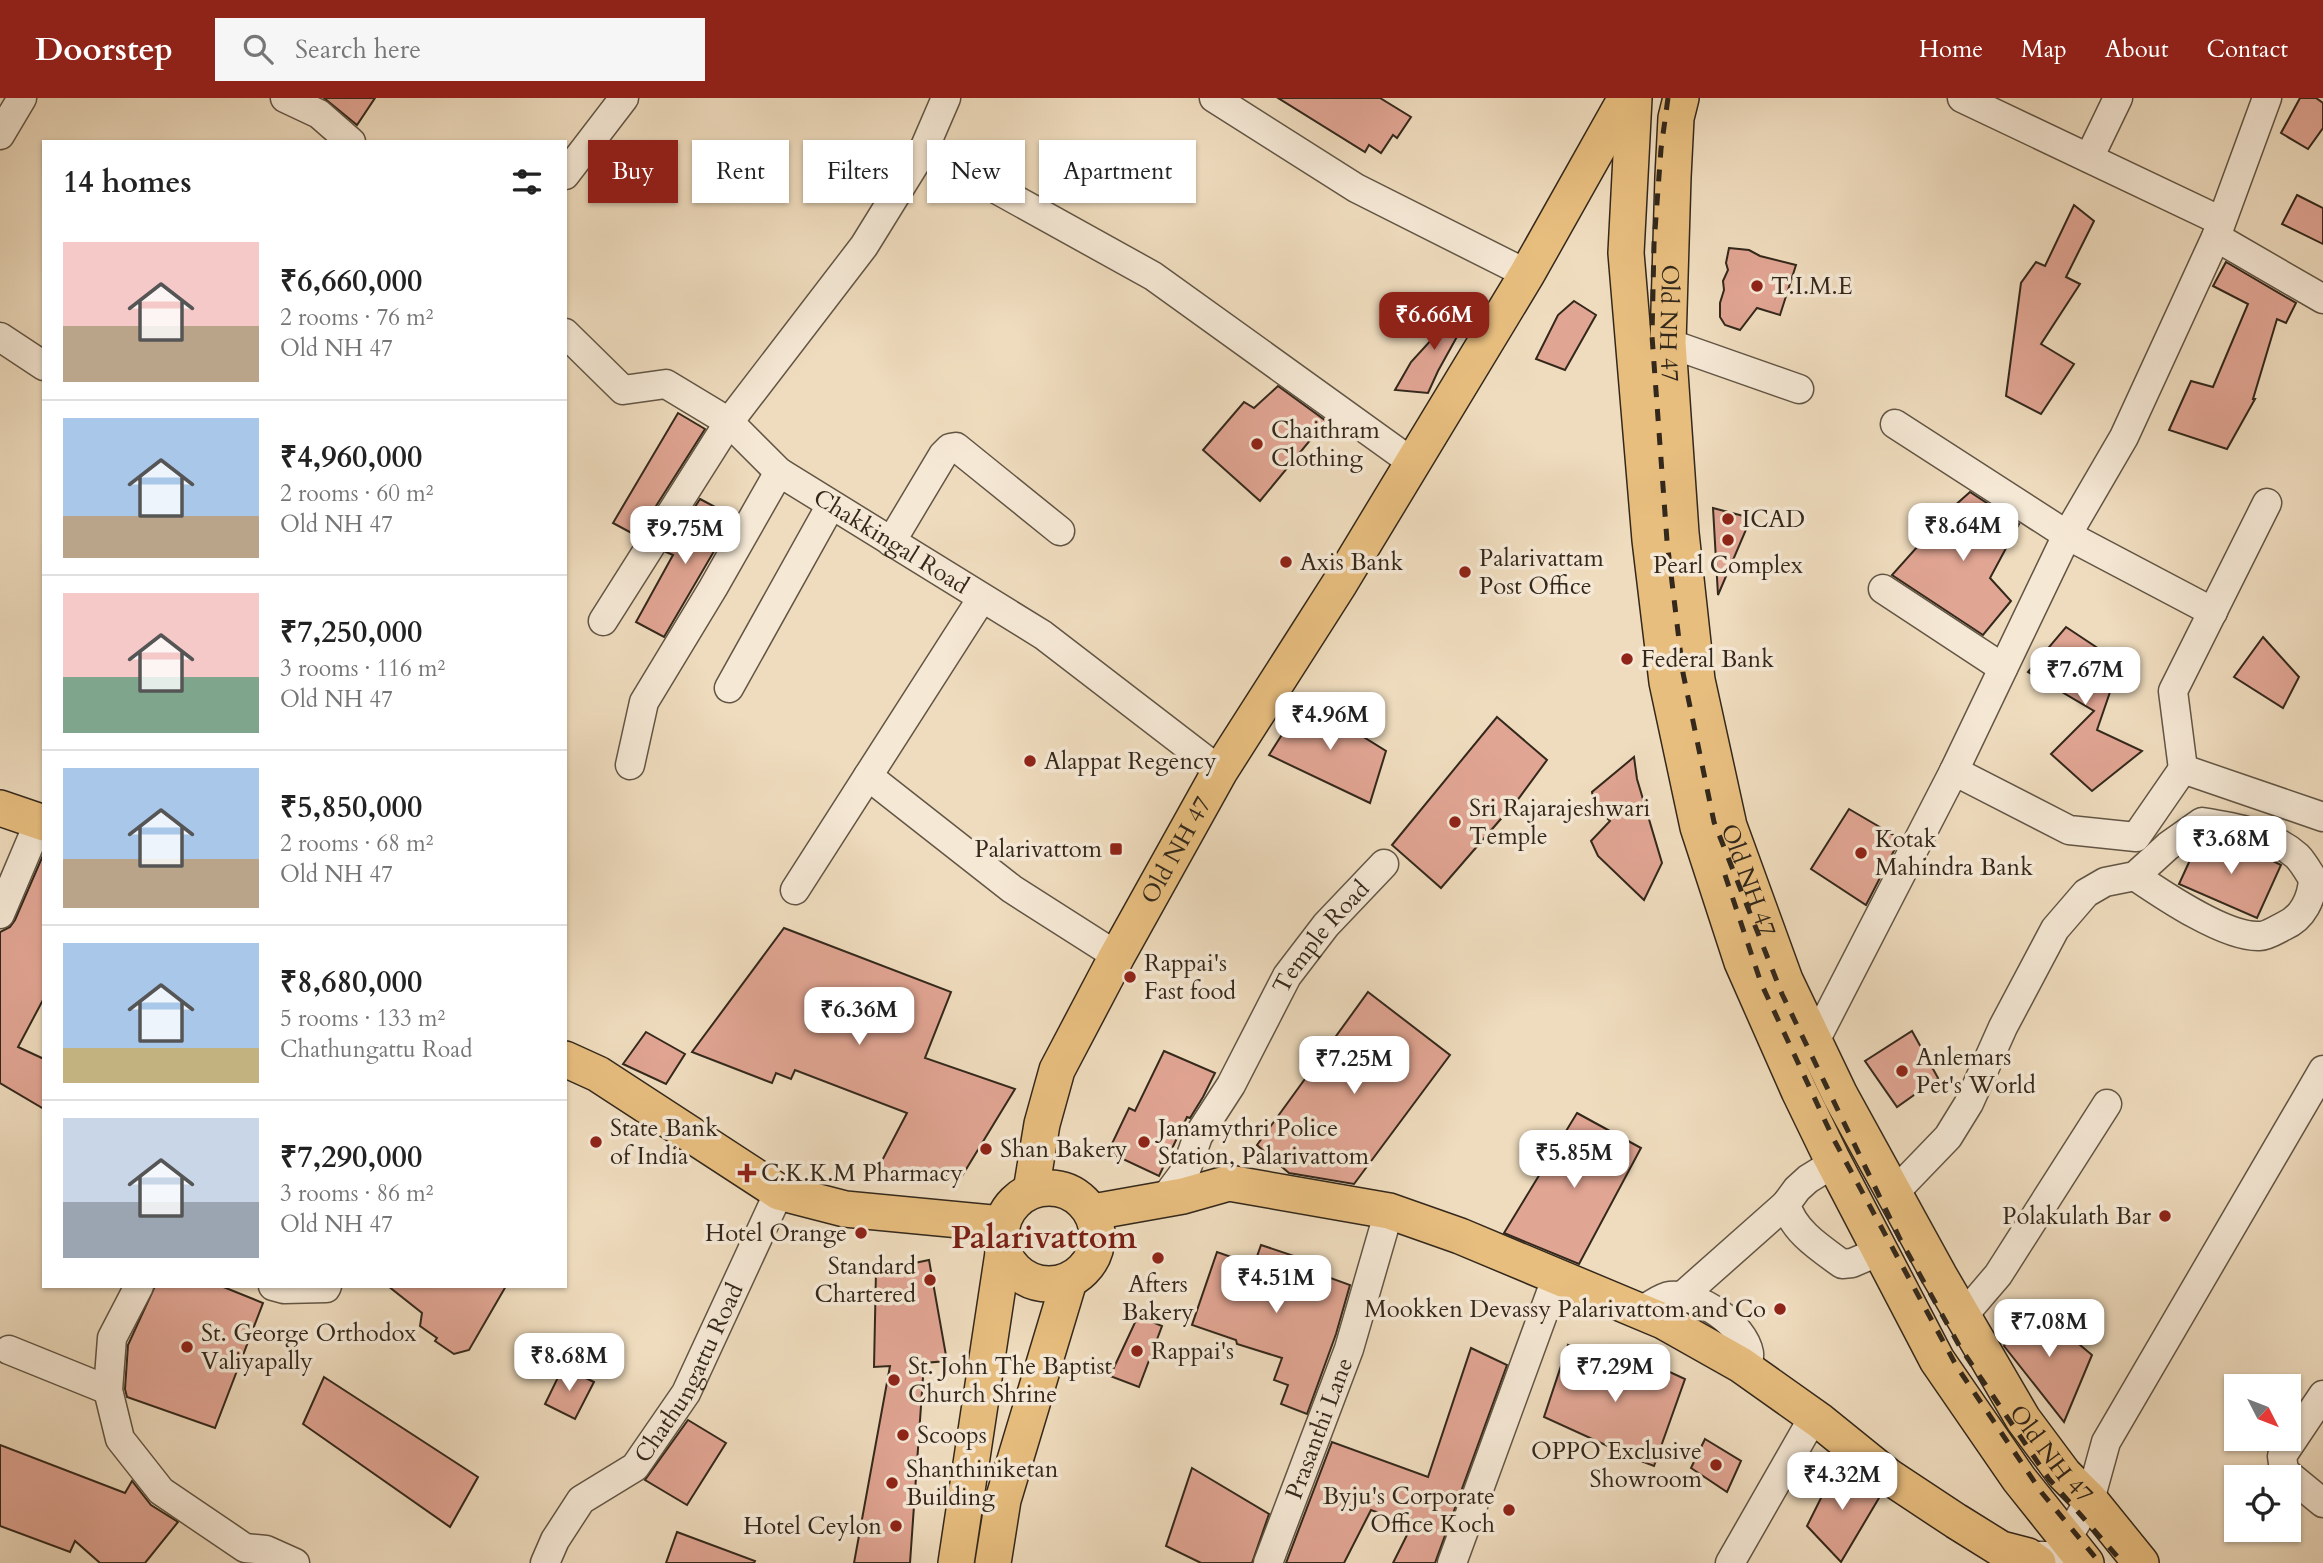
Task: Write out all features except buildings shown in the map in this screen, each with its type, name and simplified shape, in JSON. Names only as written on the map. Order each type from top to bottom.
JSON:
[{"type":"main road","name":"Old NH 47","points":[[1031,1191],[1042,1124],[1057,1070],[1117,956],[1220,771],[1413,463],[1527,274],[1626,98]]},
{"type":"main road","name":"Old NH 47","points":[[1634,98],[1626,253],[1650,540],[1667,682],[1698,827],[1742,962],[1798,1091],[1880,1251],[1937,1360],[2019,1479],[2077,1552]]},
{"type":"main road","name":"Old NH 47","points":[[1681,105],[1668,344],[1681,533],[1697,680],[1728,826],[1785,980],[1840,1095],[1894,1193],[2023,1419],[2064,1474],[2090,1500],[2141,1563]]},
{"type":"main road","points":[[0,808],[41,822]]},
{"type":"main road","points":[[567,1060],[597,1074],[779,1192],[845,1209],[1002,1239]]},
{"type":"main road","points":[[1093,1212],[1229,1183],[1389,1211],[1460,1236],[1663,1321],[1745,1369],[1888,1476],[2014,1558]]},
{"type":"main road","points":[[956,1563],[1002,1239],[1013,1204],[1031,1191],[1055,1187],[1077,1195],[1093,1212],[1099,1236],[1093,1259],[1069,1281],[1003,1500],[993,1563]]},
{"type":"main road","points":[[1002,1239],[1019,1275],[1043,1285],[1069,1281]]},
{"type":"street","points":[[0,135],[22,98]]},
{"type":"street","points":[[285,98],[319,114],[339,138]]},
{"type":"street","points":[[567,172],[624,98]]},
{"type":"street","points":[[603,621],[729,422],[864,247],[923,149],[946,98]]},
{"type":"street","points":[[1214,98],[1356,188],[1527,274]]},
{"type":"street","points":[[1962,98],[2090,158],[2218,229],[2323,299]]},
{"type":"street","points":[[2090,158],[2118,98]]},
{"type":"street","points":[[1815,1041],[1954,771],[2067,535],[2124,437],[2218,229],[2267,98]]},
{"type":"street","points":[[923,149],[1153,276],[1413,463]]},
{"type":"street","name":"Chakkingal Road","points":[[567,335],[623,390],[666,384],[729,422],[779,472],[1043,635],[1220,771]]},
{"type":"street","points":[[0,337],[42,365]]},
{"type":"street","points":[[1668,344],[1800,389]]},
{"type":"street","points":[[1895,424],[2067,535],[2213,612]]},
{"type":"street","points":[[891,542],[943,455],[950,448],[956,447],[1060,531]]},
{"type":"street","points":[[630,765],[645,702],[779,472]]},
{"type":"street","points":[[1954,771],[2069,830],[2136,837],[2183,769],[2173,691],[2267,503]]},
{"type":"street","points":[[729,688],[831,505]]},
{"type":"street","points":[[1884,589],[2003,668]]},
{"type":"street","points":[[795,890],[982,598]]},
{"type":"street","points":[[2183,769],[2323,817]]},
{"type":"street","points":[[868,776],[1012,889],[1117,956]]},
{"type":"street","points":[[0,914],[41,822]]},
{"type":"street","points":[[1894,1193],[1948,1137],[1969,1103],[2003,1027],[2055,929],[2086,893],[2105,882],[2135,876],[2168,846],[2202,822],[2237,827],[2273,841],[2297,856],[2313,878],[2312,894],[2295,921],[2261,937],[2229,929],[2206,919],[2135,876]]},
{"type":"street","name":"Temple Road","points":[[1165,1198],[1186,1170],[1198,1136],[1231,1085],[1287,976],[1326,925],[1384,864]]},
{"type":"street","points":[[2014,1558],[2077,1552],[2106,1442],[2323,1070]]},
{"type":"street","points":[[1963,1316],[1998,1275],[2106,1104]]},
{"type":"street","points":[[1680,1298],[1786,1204],[1802,1184],[1834,1163]]},
{"type":"street","name":"Chathungattu Road","points":[[545,1563],[555,1540],[581,1500],[635,1467],[686,1393],[779,1192]]},
{"type":"street","points":[[1786,1204],[1790,1218],[1802,1232],[1842,1264],[1852,1263],[1880,1251]]},
{"type":"street","name":"Prasanthi Lane","points":[[1268,1563],[1349,1349],[1389,1211]]},
{"type":"street","points":[[1452,1563],[1557,1276]]},
{"type":"street","points":[[138,1288],[112,1338],[108,1390],[120,1439],[161,1491],[240,1555],[266,1550],[295,1563]]},
{"type":"street","points":[[280,1288],[326,1288]]},
{"type":"street","points":[[1640,1311],[1669,1296],[1695,1300],[1709,1306],[1732,1325],[1746,1342],[1750,1356],[1745,1369]]},
{"type":"street","points":[[9,1350],[108,1390]]},
{"type":"street","points":[[2323,1395],[2282,1456],[2284,1471],[2323,1503]]},
{"type":"street","points":[[1730,1563],[1813,1418]]},
{"type":"railway","points":[[1668,98],[1654,244],[1652,336],[1667,541],[1683,673],[1714,822],[1782,994],[1900,1239],[1960,1347],[2049,1479],[2123,1563]]},
{"type":"railway","points":[[1725,875],[1761,983],[1833,1138],[1957,1367],[2042,1493],[2100,1563]]},
{"type":"place","name":"T.I.M.E","points":[[1757,286]]},
{"type":"place","name":"Chaithram Clothing","points":[[1257,444]]},
{"type":"place","name":"ICAD","points":[[1728,519]]},
{"type":"place","name":"Pearl Complex","points":[[1728,540]]},
{"type":"place","name":"Axis Bank","points":[[1286,562]]},
{"type":"place","name":"Palarivattam Post Office","points":[[1465,572]]},
{"type":"place","name":"Federal Bank","points":[[1627,659]]},
{"type":"place","name":"Alappat Regency","points":[[1030,761]]},
{"type":"place","name":"Sri Rajarajeshwari Temple","points":[[1455,822]]},
{"type":"place","name":"Palarivattom","points":[[1116,849]]},
{"type":"place","name":"Kotak Mahindra Bank","points":[[1861,853]]},
{"type":"place","name":"Rappai's Fast food","points":[[1130,977]]},
{"type":"place","name":"Anlemars Pet's World","points":[[1902,1071]]},
{"type":"place","name":"State Bank of India","points":[[596,1142]]},
{"type":"place","name":"Janamythri Police Station, Palarivattom","points":[[1144,1142]]},
{"type":"place","name":"Shan Bakery","points":[[986,1149]]},
{"type":"place","name":"C.K.K.M Pharmacy","points":[[747,1173]]},
{"type":"place","name":"Polakulath Bar","points":[[2165,1216]]},
{"type":"place","name":"Hotel Orange","points":[[861,1233]]},
{"type":"place","name":"Afters Bakery","points":[[1158,1258]]},
{"type":"place","name":"Standard Chartered","points":[[930,1280]]},
{"type":"place","name":"Mookken Devassy Palarivattom and Co","points":[[1780,1309]]},
{"type":"place","name":"St. George Orthodox Valiyapally","points":[[187,1347]]},
{"type":"place","name":"Rappai's","points":[[1137,1351]]},
{"type":"place","name":"St. John The Baptist Church Shrine","points":[[894,1380]]},
{"type":"place","name":"Scoops","points":[[903,1435]]},
{"type":"place","name":"OPPO Exclusive Showroom","points":[[1716,1465]]},
{"type":"place","name":"Shanthiniketan Building","points":[[892,1483]]},
{"type":"place","name":"Byju's Corporate Office Koch","points":[[1509,1510]]},
{"type":"place","name":"Hotel Ceylon","points":[[896,1526]]},
{"type":"district","name":"Palarivattom","points":[[1044,1238]]}]
